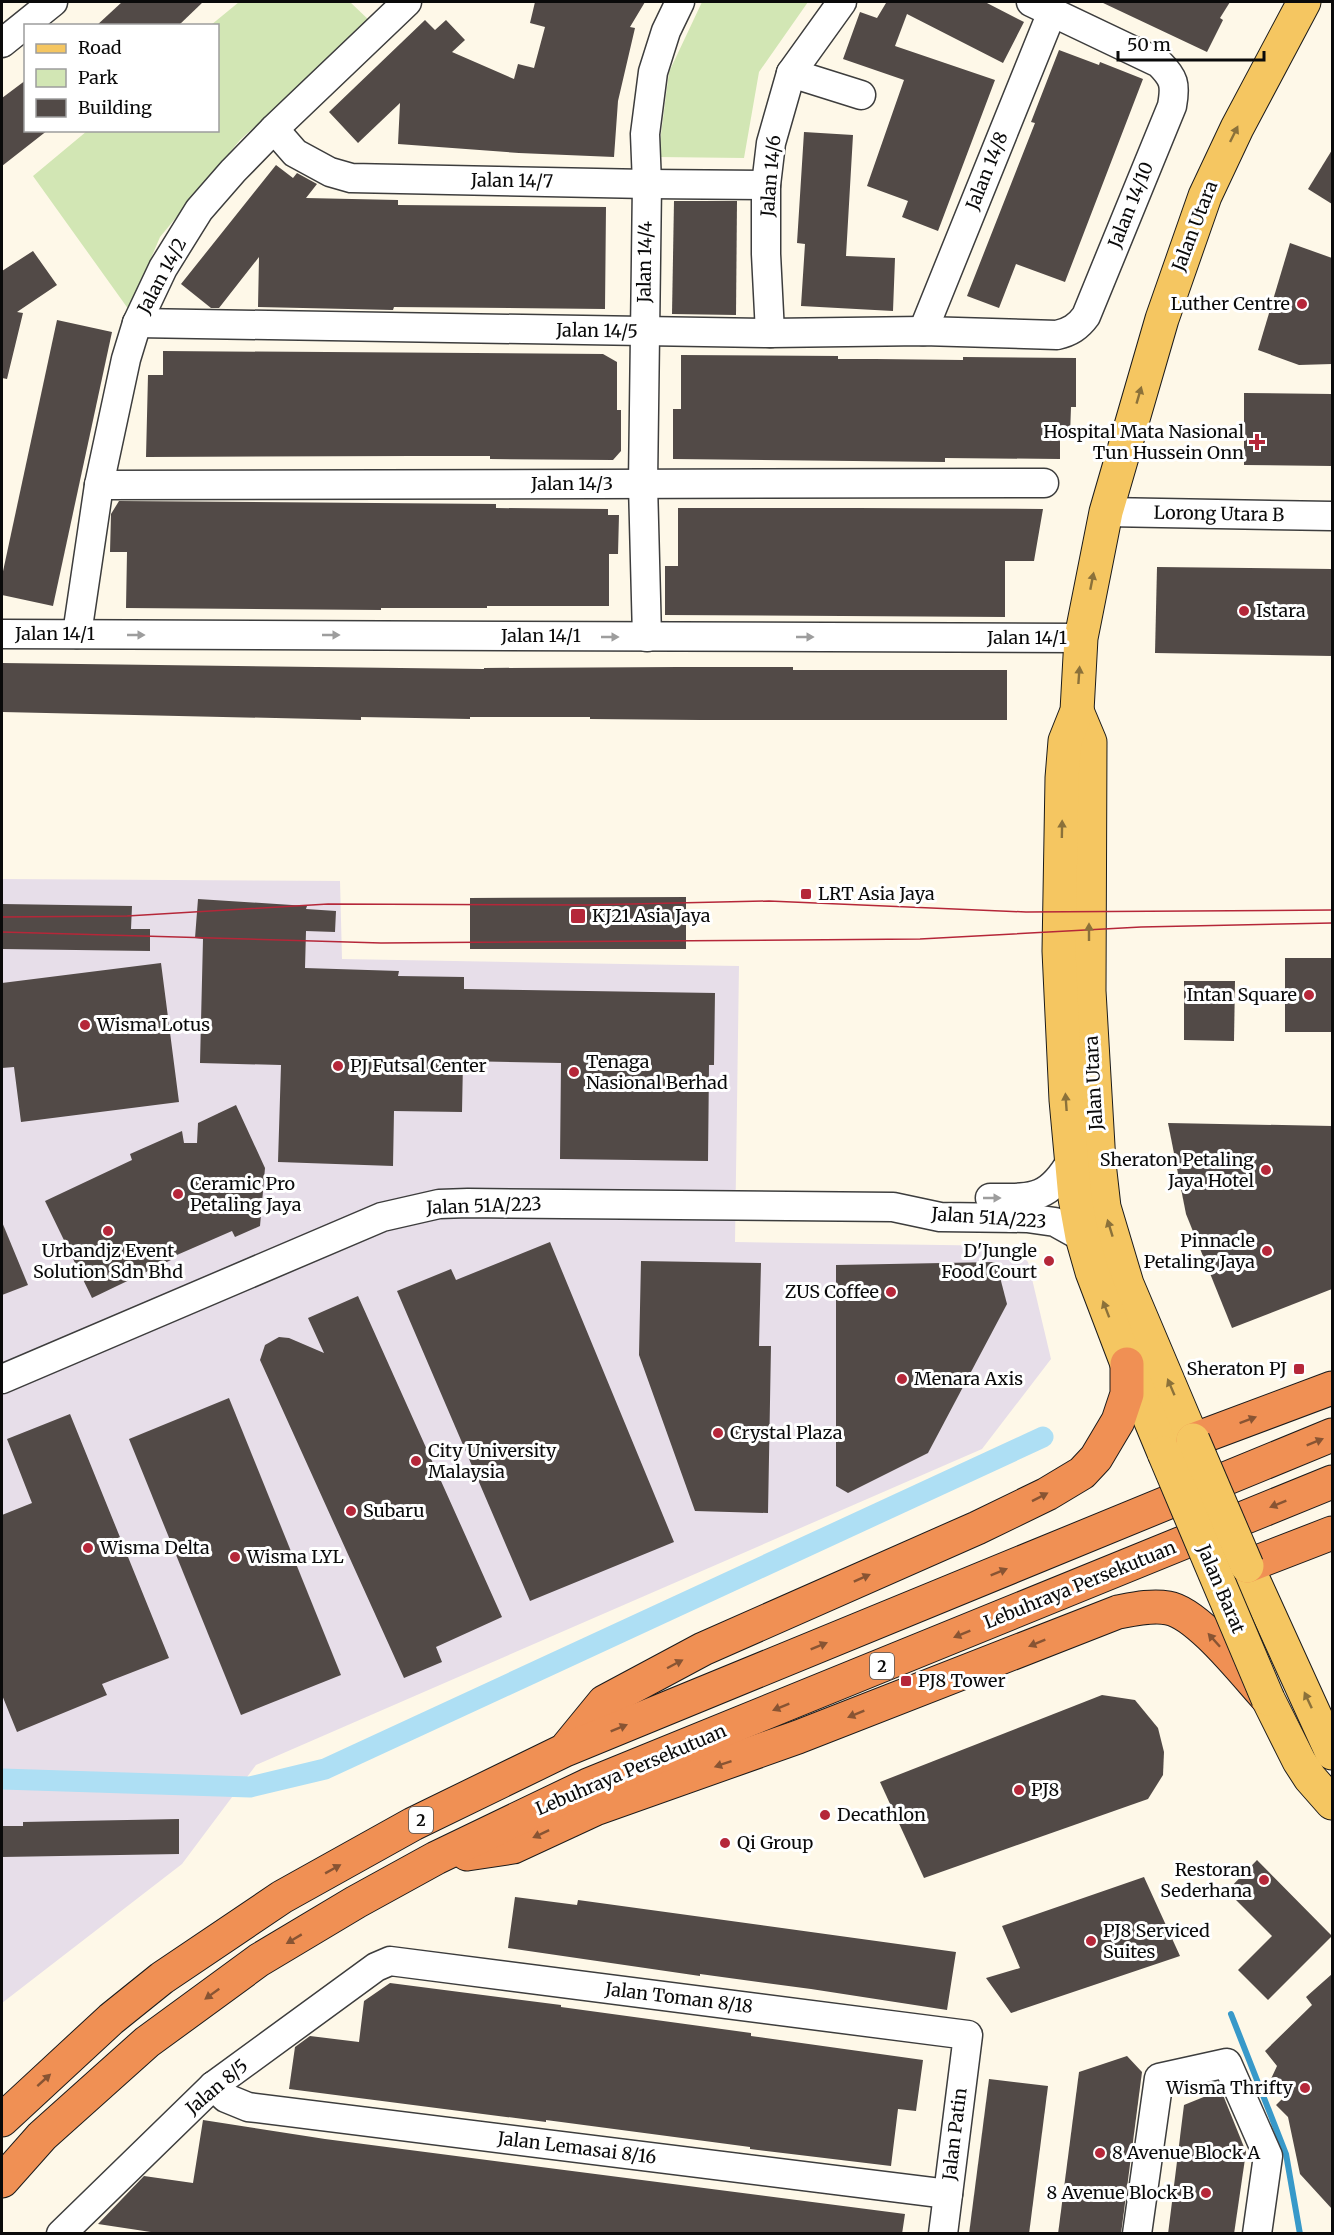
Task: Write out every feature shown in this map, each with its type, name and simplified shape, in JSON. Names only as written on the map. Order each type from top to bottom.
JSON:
[{"type":"highway","points":[[565,1750],[604,1702],[614,1696],[703,1649],[977,1528],[1047,1494],[1082,1473],[1096,1458],[1118,1421],[1126,1394],[1127,1364]]},
{"type":"highway","points":[[1193,1440],[1332,1388]]},
{"type":"highway","name":"2","points":[[2,2120],[162,1978],[282,1897],[413,1824],[565,1750],[1332,1435]]},
{"type":"highway","name":"Lebuhraya Persekutuan","points":[[2,2181],[42,2136],[147,2042],[260,1960],[356,1902],[436,1858],[588,1785],[1332,1482]]},
{"type":"highway","points":[[1247,1566],[1332,1533]]},
{"type":"highway","points":[[436,1858],[513,1847],[595,1809],[798,1737],[1118,1612],[1147,1607],[1170,1608],[1191,1618],[1211,1636],[1268,1699]]},
{"type":"main road","name":"Jalan Utara","points":[[1127,1364],[1092,1272],[1082,1237],[1071,1161],[1059,951],[1062,778],[1065,741],[1077,711],[1081,639],[1106,512],[1162,319],[1205,196],[1237,128],[1304,2]]},
{"type":"main road","name":"Jalan Utara","points":[[1077,711],[1090,742],[1089,990],[1099,1162],[1104,1207],[1127,1284],[1193,1440]]},
{"type":"main road","name":"Jalan Barat","points":[[1127,1364],[1268,1699],[1299,1761],[1310,1778],[1332,1803]]},
{"type":"main road","name":"Jalan Barat","points":[[1193,1440],[1332,1753]]},
{"type":"street","points":[[26,24],[54,2]]},
{"type":"street","name":"Jalan 14/4","points":[[647,637],[644,484],[647,184],[645,134],[652,72],[666,31],[680,2]]},
{"type":"street","name":"Jalan 14/6","points":[[770,333],[766,254],[766,185],[771,143],[792,73],[842,2]]},
{"type":"street","name":"Jalan 14/2","points":[[77,634],[99,485],[126,359],[136,323],[163,268],[200,210],[233,171],[395,6]]},
{"type":"street","name":"Jalan 14/10","points":[[1042,7],[1159,63],[1170,74],[1175,89],[1172,106],[1086,316],[1080,325],[1070,332],[1057,335]]},
{"type":"street","name":"Jalan 14/8","points":[[923,331],[1042,7]]},
{"type":"street","points":[[2,43],[24,26]]},
{"type":"street","points":[[792,73],[861,95]]},
{"type":"street","name":"Jalan 14/7","points":[[274,129],[295,153],[330,172],[351,178],[766,185]]},
{"type":"street","name":"Jalan 14/5","points":[[136,323],[644,332],[923,331],[1057,335]]},
{"type":"street","name":"Jalan 14/3","points":[[99,485],[1044,483]]},
{"type":"street","name":"Lorong Utara B","points":[[1106,512],[1332,516]]},
{"type":"street","name":"Jalan 14/1","points":[[2,634],[1081,639]]},
{"type":"street","name":"Jalan 51A/223","points":[[893,1208],[940,1198],[1027,1198],[1047,1191],[1059,1180],[1071,1161]]},
{"type":"street","name":"Jalan 51A/223","points":[[2,1379],[382,1218],[439,1204],[582,1203],[893,1208],[940,1217],[1027,1218],[1055,1222],[1082,1237]]},
{"type":"street","name":"Jalan Toman 8/18","points":[[390,1961],[968,2035]]},
{"type":"street","name":"Jalan 8/5","points":[[66,2232],[213,2086],[376,1967],[390,1961]]},
{"type":"street","name":"Jalan Patin","points":[[943,2234],[968,2035]]},
{"type":"street","points":[[1137,2234],[1159,2078],[1227,2063],[1268,2156],[1257,2234]]},
{"type":"street","name":"Jalan Lemasai 8/16","points":[[213,2086],[226,2098],[248,2108],[948,2194]]},
{"type":"shaded area","points":[[2,879],[340,881],[342,959],[739,966],[735,1242],[1013,1246],[1028,1262],[1051,1359],[982,1449],[256,1765],[182,1864],[2,2003]]},
{"type":"green space","points":[[239,2],[350,2],[371,22],[240,140],[160,237],[129,310],[33,176],[86,132],[219,132],[219,24],[212,24]]},
{"type":"green space","points":[[702,2],[808,2],[759,72],[744,158],[658,157],[669,72]]},
{"type":"building","points":[[122,2],[203,2],[180,24],[98,24]]},
{"type":"building","points":[[535,2],[645,2],[630,27],[635,28],[618,101],[614,157],[398,144],[400,103],[358,143],[329,112],[425,20],[435,30],[446,20],[465,40],[452,52],[514,79],[518,64],[534,68],[545,27],[530,23]]},
{"type":"building","points":[[884,2],[985,2],[1024,22],[1003,63],[907,14],[895,46],[995,80],[938,231],[902,217],[908,201],[867,186],[904,80],[843,59],[860,12],[877,18],[886,3]]},
{"type":"building","points":[[1101,2],[1230,2],[1220,18],[1223,20],[1207,52]]},
{"type":"building","points":[[1059,50],[1099,65],[1100,62],[1143,79],[1065,282],[1016,264],[999,308],[967,296],[1035,123],[1031,122]]},
{"type":"building","points":[[24,82],[24,132],[45,132],[2,166],[2,98]]},
{"type":"building","points":[[804,132],[853,135],[846,256],[895,258],[893,311],[801,306],[805,244],[797,243]]},
{"type":"building","points":[[1332,150],[1332,204],[1308,189]]},
{"type":"building","points":[[276,165],[293,178],[297,173],[317,184],[306,198],[398,200],[398,205],[606,207],[605,309],[394,307],[393,310],[258,307],[259,257],[219,308],[211,308],[181,284]]},
{"type":"building","points":[[674,201],[737,201],[736,315],[672,314]]},
{"type":"building","name":"Luther Centre","points":[[1290,243],[1332,258],[1332,364],[1299,365],[1258,350]]},
{"type":"building","points":[[33,251],[57,285],[17,312],[23,313],[7,379],[2,378],[2,271]]},
{"type":"building","points":[[57,320],[112,332],[53,606],[2,595],[2,576]]},
{"type":"building","points":[[163,351],[603,354],[617,362],[617,410],[621,410],[621,451],[613,460],[490,459],[490,456],[146,457],[148,375],[163,375]]},
{"type":"building","points":[[681,355],[963,360],[963,357],[1076,358],[1076,407],[1071,407],[1070,435],[1060,435],[1060,459],[945,458],[945,462],[673,459],[673,409],[681,409]]},
{"type":"building","points":[[1244,393],[1332,394],[1332,466],[1244,465]]},
{"type":"building","points":[[119,501],[496,504],[496,508],[608,509],[608,515],[619,515],[618,554],[609,554],[609,606],[487,606],[487,608],[381,608],[381,610],[126,608],[127,552],[110,552],[111,514]]},
{"type":"building","points":[[678,508],[1043,509],[1034,561],[1005,561],[1005,617],[665,615],[665,566],[678,566]]},
{"type":"building","name":"Istara","points":[[1157,567],[1332,569],[1332,656],[1155,653]]},
{"type":"building","points":[[2,663],[484,669],[793,667],[793,670],[1007,670],[1007,720],[361,717],[361,720],[2,712]]},
{"type":"building","name":"KJ21 Asia Jaya","points":[[686,897],[686,949],[470,949],[470,898]]},
{"type":"building","points":[[198,899],[307,906],[306,909],[336,911],[335,932],[306,931],[305,968],[399,971],[398,976],[464,977],[464,989],[715,993],[714,1065],[709,1065],[708,1161],[560,1159],[561,1063],[463,1061],[462,1112],[394,1111],[393,1166],[278,1162],[281,1065],[200,1063],[203,939],[195,938]]},
{"type":"building","points":[[2,904],[132,906],[131,929],[150,929],[150,951],[2,949]]},
{"type":"building","name":"Intan Square","points":[[1285,958],[1332,958],[1332,1032],[1285,1032]]},
{"type":"building","name":"Wisma Lotus","points":[[161,963],[179,1102],[21,1122],[14,1067],[2,1068],[2,983]]},
{"type":"building","points":[[1184,981],[1235,981],[1234,1041],[1184,1040]]},
{"type":"building","points":[[236,1105],[265,1168],[260,1226],[235,1237],[232,1231],[170,1258],[171,1260],[92,1298],[45,1201],[132,1160],[130,1154],[182,1131],[184,1143],[197,1143],[198,1123]]},
{"type":"building","name":"Pinnacle Petaling Jaya","points":[[1168,1123],[1332,1126],[1332,1289],[1232,1328],[1186,1214]]},
{"type":"building","points":[[2,1222],[28,1285],[2,1295]]},
{"type":"building","points":[[550,1242],[674,1542],[530,1601],[397,1291],[451,1269],[456,1280]]},
{"type":"building","name":"Crystal Plaza","points":[[641,1261],[761,1263],[759,1346],[771,1346],[768,1513],[695,1511],[639,1355]]},
{"type":"building","name":"Menara Axis","points":[[996,1262],[1007,1304],[928,1453],[848,1493],[836,1486],[836,1265]]},
{"type":"building","points":[[358,1296],[502,1617],[436,1647],[442,1662],[404,1678],[260,1360],[265,1345],[279,1337],[289,1338],[324,1353],[308,1318]]},
{"type":"building","name":"Wisma LYL","points":[[229,1398],[341,1675],[241,1715],[129,1439]]},
{"type":"building","points":[[70,1414],[169,1658],[102,1684],[107,1695],[17,1732],[2,1695],[2,1515],[32,1503],[7,1439]]},
{"type":"building","name":"PJ8","points":[[1102,1695],[1135,1700],[1158,1728],[1164,1752],[1163,1775],[1148,1799],[924,1878],[880,1782]]},
{"type":"building","points":[[179,1819],[179,1854],[2,1857],[2,1826],[23,1826],[23,1822]]},
{"type":"building","points":[[1257,1860],[1332,1936],[1268,2000],[1238,1970],[1272,1936],[1227,1891]]},
{"type":"building","name":"PJ8 Serviced Suites","points":[[1144,1877],[1180,1956],[1011,2013],[986,1978],[1020,1968],[1002,1926]]},
{"type":"building","points":[[515,1897],[577,1905],[578,1900],[956,1952],[947,2010],[508,1948]]},
{"type":"building","name":"Wisma Thrifty","points":[[1332,1974],[1332,2209],[1300,2174],[1288,2117],[1276,2105],[1286,2095],[1270,2081],[1277,2066],[1265,2051],[1312,2005],[1306,1997]]},
{"type":"building","points":[[390,1983],[561,2005],[561,2007],[751,2033],[751,2036],[923,2060],[916,2111],[898,2109],[891,2166],[546,2120],[546,2122],[289,2089],[295,2047],[310,2036],[359,2042],[364,2001]]},
{"type":"building","name":"8 Avenue Block A","points":[[1127,2056],[1142,2072],[1121,2234],[1058,2234],[1079,2072]]},
{"type":"building","points":[[989,2079],[1048,2086],[1029,2234],[969,2234]]},
{"type":"building","name":"8 Avenue Block B","points":[[1221,2090],[1246,2152],[1234,2234],[1168,2234],[1184,2105]]},
{"type":"building","points":[[203,2120],[325,2139],[905,2214],[902,2234],[164,2234],[98,2224],[144,2176],[193,2183]]},
{"type":"waterway","points":[[2,1779],[250,1787],[325,1769],[1043,1437]]},
{"type":"waterway","points":[[1231,2014],[1286,2154],[1300,2234]]},
{"type":"tram line","points":[[2,917],[127,916],[328,904],[587,905],[769,901],[1026,912],[1332,910]]},
{"type":"tram line","points":[[2,932],[381,943],[920,939],[1141,927],[1332,923]]},
{"type":"place","name":"Luther Centre","points":[[1302,304]]},
{"type":"place","name":"Hospital Mata Nasional Tun Hussein Onn","points":[[1257,442]]},
{"type":"place","name":"Istara","points":[[1244,611]]},
{"type":"place","name":"LRT Asia Jaya","points":[[806,894]]},
{"type":"place","name":"KJ21 Asia Jaya","points":[[578,916]]},
{"type":"place","name":"Intan Square","points":[[1309,995]]},
{"type":"place","name":"Wisma Lotus","points":[[85,1025]]},
{"type":"place","name":"PJ Futsal Center","points":[[338,1066]]},
{"type":"place","name":"Tenaga Nasional Berhad","points":[[574,1072]]},
{"type":"place","name":"Sheraton Petaling Jaya Hotel","points":[[1266,1170]]},
{"type":"place","name":"Ceramic Pro Petaling Jaya","points":[[178,1194]]},
{"type":"place","name":"Urbandjz Event Solution Sdn Bhd","points":[[108,1231]]},
{"type":"place","name":"Pinnacle Petaling Jaya","points":[[1267,1251]]},
{"type":"place","name":"D'Jungle Food Court","points":[[1049,1261]]},
{"type":"place","name":"ZUS Coffee","points":[[891,1292]]},
{"type":"place","name":"Sheraton PJ","points":[[1299,1369]]},
{"type":"place","name":"Menara Axis","points":[[902,1379]]},
{"type":"place","name":"Crystal Plaza","points":[[718,1433]]},
{"type":"place","name":"City University Malaysia","points":[[416,1461]]},
{"type":"place","name":"Subaru","points":[[351,1511]]},
{"type":"place","name":"Wisma Delta","points":[[88,1548]]},
{"type":"place","name":"Wisma LYL","points":[[235,1557]]},
{"type":"place","name":"PJ8 Tower","points":[[906,1681]]},
{"type":"place","name":"PJ8","points":[[1019,1790]]},
{"type":"place","name":"Decathlon","points":[[825,1815]]},
{"type":"place","name":"Qi Group","points":[[725,1843]]},
{"type":"place","name":"Restoran Sederhana","points":[[1264,1880]]},
{"type":"place","name":"PJ8 Serviced Suites","points":[[1091,1941]]},
{"type":"place","name":"Wisma Thrifty","points":[[1305,2088]]},
{"type":"place","name":"8 Avenue Block A","points":[[1100,2153]]},
{"type":"place","name":"8 Avenue Block B","points":[[1206,2193]]}]
